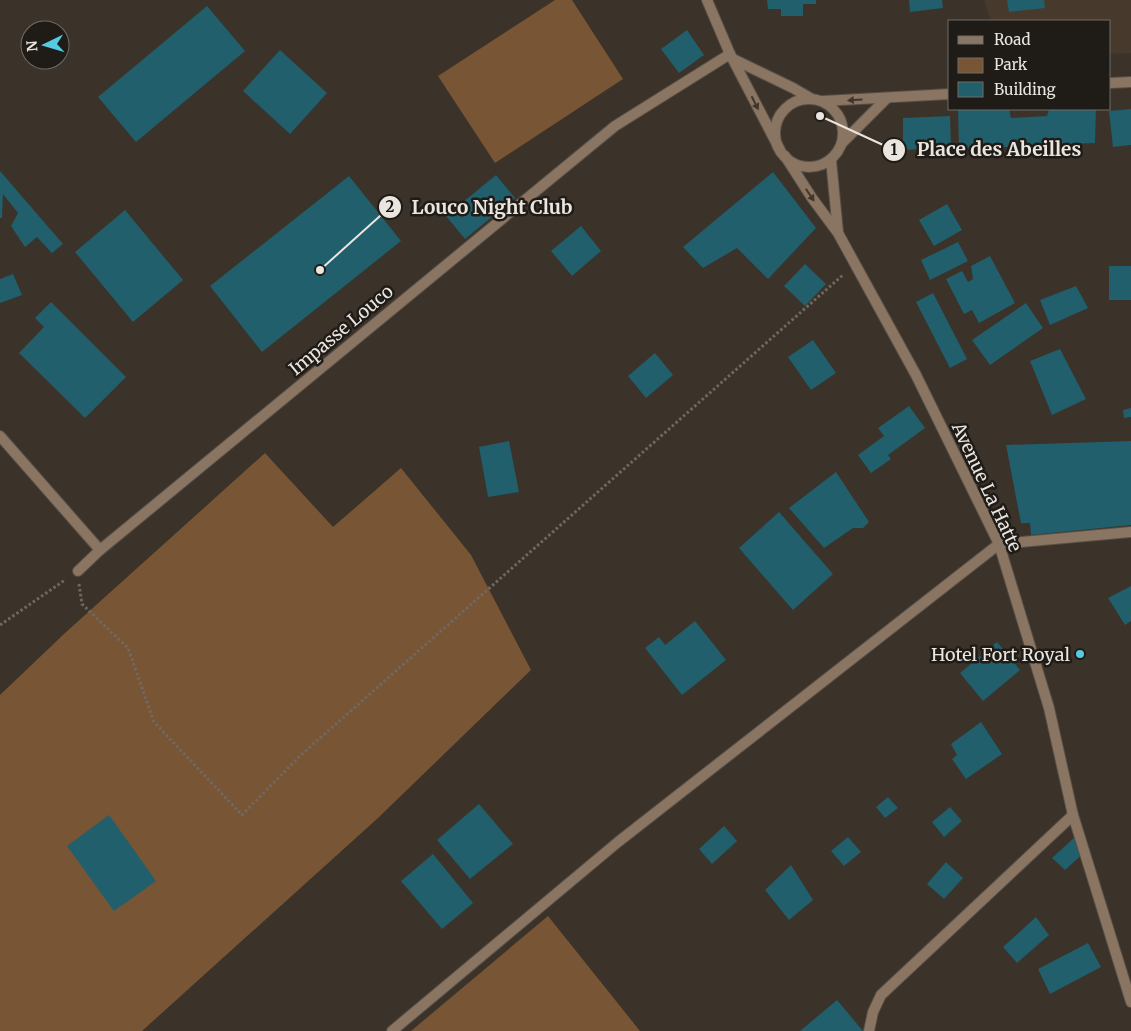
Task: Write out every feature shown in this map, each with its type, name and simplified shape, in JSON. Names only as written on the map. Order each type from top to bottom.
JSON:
[{"type":"street","name":"Avenue La Hatte","points":[[707,0],[732,57],[782,153],[838,233],[916,375],[999,544],[1049,708],[1073,814],[1131,1002]]},
{"type":"street","points":[[732,57],[812,99],[822,102],[832,108],[839,116],[844,134],[838,152],[822,165],[812,167],[792,162],[782,153],[776,140],[776,131],[777,121],[790,105],[800,100],[812,99]]},
{"type":"street","name":"Impasse Louco","points":[[78,571],[100,550],[615,126],[732,57]]},
{"type":"street","points":[[1111,83],[1131,82]]},
{"type":"street","points":[[822,102],[948,94]]},
{"type":"street","points":[[842,143],[887,98]]},
{"type":"street","name":"Avenue La Hatte","points":[[830,160],[838,233]]},
{"type":"street","points":[[0,436],[100,550]]},
{"type":"street","points":[[392,1031],[618,842],[999,544],[1131,532]]},
{"type":"street","points":[[868,1031],[873,1012],[881,995],[1073,814]]},
{"type":"path","points":[[0,625],[78,571],[82,604],[128,648],[154,722],[242,815],[308,748],[855,264]]},
{"type":"shaded area","points":[[984,0],[1131,0],[1131,53],[1111,54],[1111,20],[991,20]]},
{"type":"green space","points":[[555,0],[572,0],[623,79],[495,163],[438,76]]},
{"type":"green space","points":[[265,453],[333,527],[401,468],[471,555],[531,670],[378,818],[142,1031],[0,1031],[0,695],[65,633]]},
{"type":"green space","points":[[548,916],[640,1031],[411,1031]]},
{"type":"building","points":[[767,0],[816,0],[816,4],[803,4],[803,16],[781,16],[781,9],[768,9]]},
{"type":"building","points":[[909,0],[942,0],[943,8],[910,12]]},
{"type":"building","points":[[1007,0],[1044,0],[1045,8],[1009,12]]},
{"type":"building","points":[[207,6],[245,51],[136,142],[98,97]]},
{"type":"building","points":[[687,30],[704,55],[679,73],[661,49]]},
{"type":"building","points":[[280,50],[327,93],[290,134],[243,91]]},
{"type":"building","points":[[1131,109],[1131,145],[1113,147],[1109,111]]},
{"type":"building","points":[[958,110],[1009,110],[1011,118],[1047,116],[1049,110],[1096,110],[1095,143],[959,149]]},
{"type":"building","points":[[950,116],[951,148],[903,150],[903,118]]},
{"type":"building","points":[[0,171],[63,244],[52,253],[37,237],[25,247],[11,226],[18,213],[3,194],[2,218],[0,218]]},
{"type":"building","points":[[773,172],[816,228],[768,279],[737,248],[703,268],[683,247]]},
{"type":"building","points":[[496,175],[515,198],[465,239],[446,216]]},
{"type":"building","points":[[349,176],[401,241],[262,352],[210,286]]},
{"type":"building","points":[[947,204],[962,230],[934,246],[919,220]]},
{"type":"building","points":[[125,210],[183,280],[133,322],[75,252]]},
{"type":"building","points":[[581,226],[601,251],[572,276],[551,251]]},
{"type":"building","points":[[958,242],[968,261],[930,280],[921,260]]},
{"type":"building","points":[[990,256],[1015,303],[979,323],[972,310],[964,314],[946,279],[962,271],[968,282],[973,279],[971,266]]},
{"type":"building","points":[[805,264],[826,284],[805,306],[784,286]]},
{"type":"building","points":[[1109,266],[1131,266],[1131,300],[1109,300]]},
{"type":"building","points":[[13,274],[22,295],[0,303],[0,279]]},
{"type":"building","points":[[1076,286],[1088,308],[1050,325],[1040,300]]},
{"type":"building","points":[[933,293],[967,359],[950,368],[916,302]]},
{"type":"building","points":[[51,302],[126,377],[85,418],[19,353],[44,327],[35,318]]},
{"type":"building","points":[[1026,303],[1043,328],[990,365],[972,340]]},
{"type":"building","points":[[813,340],[836,373],[811,390],[788,357]]},
{"type":"building","points":[[1060,349],[1086,399],[1052,415],[1030,361]]},
{"type":"building","points":[[655,353],[673,375],[646,398],[628,376]]},
{"type":"building","points":[[909,406],[925,428],[888,455],[891,459],[871,473],[858,455],[884,436],[878,428]]},
{"type":"building","points":[[1131,408],[1131,417],[1124,418],[1123,410]]},
{"type":"building","points":[[509,441],[519,492],[488,497],[479,447]]},
{"type":"building","points":[[1131,441],[1131,525],[1031,535],[1030,523],[1021,523],[1006,445]]},
{"type":"building","points":[[836,472],[869,522],[863,528],[853,528],[824,548],[789,508]]},
{"type":"building","points":[[779,512],[833,574],[793,610],[739,548]]},
{"type":"building","points":[[1131,586],[1131,621],[1125,625],[1108,598]]},
{"type":"building","points":[[695,621],[726,660],[682,695],[645,648],[659,637],[665,645]]},
{"type":"building","points":[[997,642],[1020,670],[983,701],[960,673]]},
{"type":"building","points":[[981,722],[1002,754],[966,779],[952,759],[957,755],[951,744]]},
{"type":"building","points":[[888,797],[898,808],[885,818],[876,807]]},
{"type":"building","points":[[479,804],[513,844],[470,879],[437,840]]},
{"type":"building","points":[[950,807],[962,821],[944,837],[932,822]]},
{"type":"building","points":[[109,815],[156,881],[114,911],[67,846]]},
{"type":"building","points":[[724,826],[737,841],[712,864],[699,849]]},
{"type":"building","points":[[1076,836],[1084,853],[1065,870],[1052,858]]},
{"type":"building","points":[[848,837],[861,852],[844,866],[831,851]]},
{"type":"building","points":[[433,854],[473,903],[442,929],[401,881]]},
{"type":"building","points":[[946,862],[963,878],[944,899],[927,884]]},
{"type":"building","points":[[791,865],[813,900],[789,920],[765,890]]},
{"type":"building","points":[[1036,917],[1049,935],[1017,963],[1003,947]]},
{"type":"building","points":[[1088,943],[1101,967],[1050,994],[1038,969]]},
{"type":"building","points":[[837,1000],[863,1031],[800,1031]]},
{"type":"place","name":"Place des Abeilles","points":[[820,116]]},
{"type":"place","name":"Louco Night Club","points":[[320,270]]},
{"type":"place","name":"Hotel Fort Royal","points":[[1080,654]]}]
